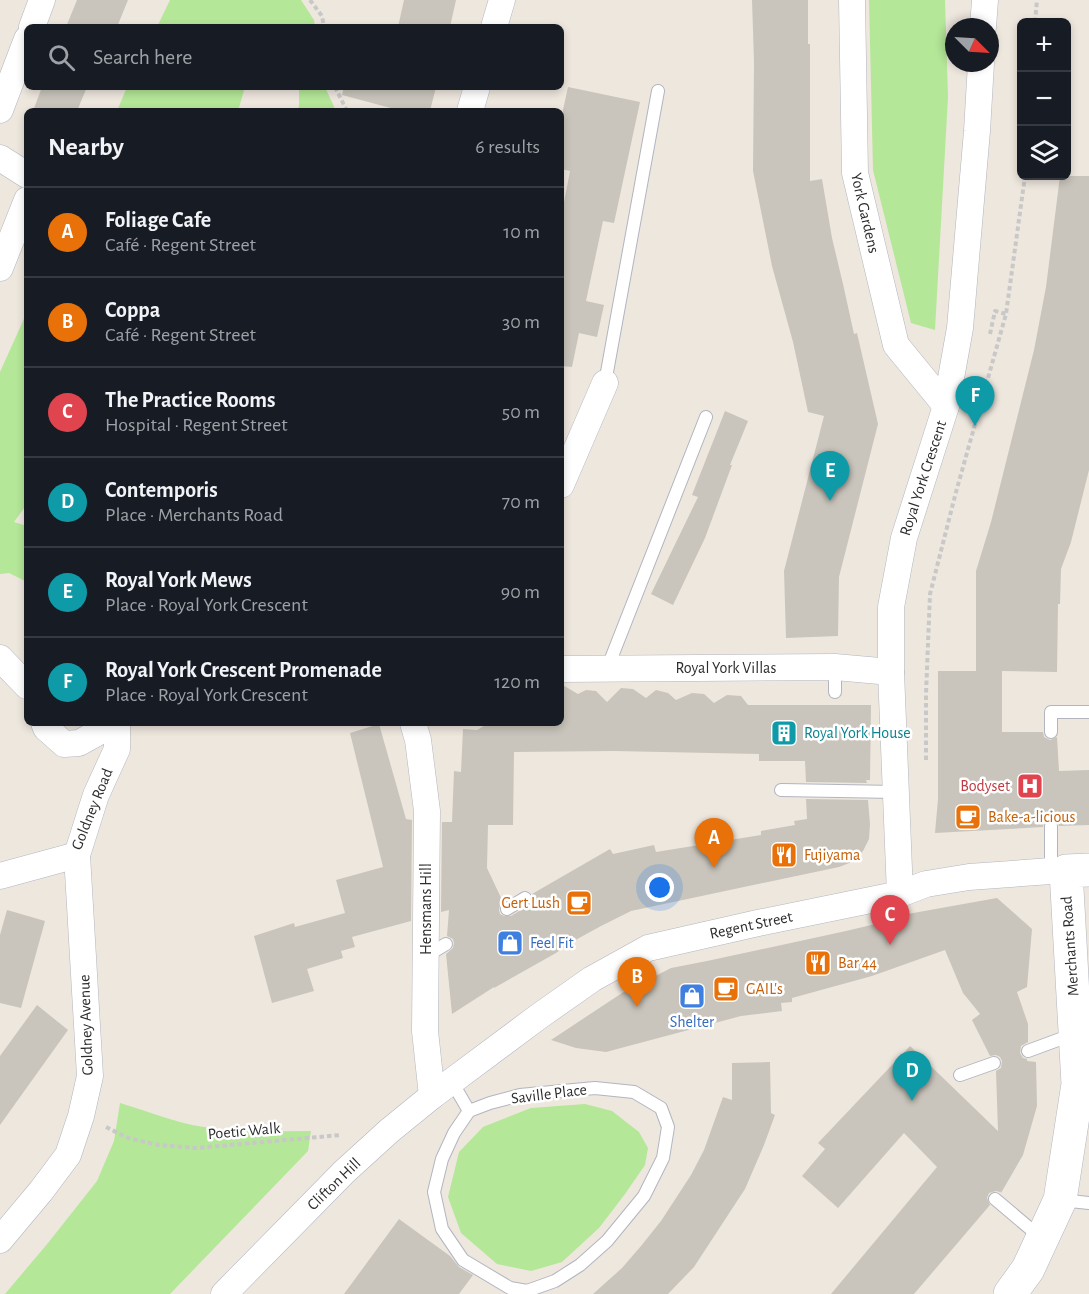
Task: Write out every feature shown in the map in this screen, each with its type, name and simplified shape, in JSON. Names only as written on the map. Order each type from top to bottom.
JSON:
[{"type":"main road","name":"Merchants Road","points":[[1010,1294],[1028,1269],[1043,1239],[1075,1202],[1078,1084],[1068,871]]},
{"type":"street","points":[[33,24],[42,0]]},
{"type":"street","points":[[495,24],[502,0]]},
{"type":"street","name":"York Gardens","points":[[852,0],[855,173],[897,345],[946,406]]},
{"type":"street","points":[[984,18],[985,0]]},
{"type":"street","points":[[0,110],[24,47]]},
{"type":"street","name":"Royal York Crescent","points":[[900,894],[891,672],[891,607],[904,538],[946,406],[960,328],[980,72]]},
{"type":"street","points":[[471,108],[476,90]]},
{"type":"street","points":[[0,158],[24,173]]},
{"type":"street","points":[[0,268],[24,208]]},
{"type":"street","points":[[564,478],[605,383]]},
{"type":"street","points":[[0,658],[24,683]]},
{"type":"street","name":"Royal York Villas","points":[[564,669],[835,679],[891,672]]},
{"type":"street","points":[[45,726],[64,744],[79,743],[110,726]]},
{"type":"street","name":"Goldney Road","points":[[0,876],[77,855],[96,795],[117,749],[116,726]]},
{"type":"street","name":"Hensmans Hill","points":[[422,729],[436,950],[425,1031],[442,1089]]},
{"type":"street","name":"Goldney Avenue","points":[[0,1240],[68,1155],[81,1116],[90,1076],[77,855]]},
{"type":"street","name":"Regent Street","points":[[442,1089],[592,979],[648,948],[969,877],[1068,871]]},
{"type":"street","name":"Clifton Hill","points":[[224,1294],[344,1172],[389,1131],[442,1089]]},
{"type":"lane","points":[[605,383],[658,91]]},
{"type":"lane","points":[[607,669],[706,417]]},
{"type":"lane","points":[[1051,732],[1051,712],[1089,712]]},
{"type":"lane","points":[[781,790],[896,792]]},
{"type":"lane","points":[[1051,826],[1068,871]]},
{"type":"lane","points":[[507,909],[525,898]]},
{"type":"lane","points":[[1028,1051],[1076,1033]]},
{"type":"lane","points":[[960,1075],[994,1063]]},
{"type":"lane","name":"Saville Place","points":[[595,1088],[634,1092],[662,1108],[668,1127],[663,1158],[644,1196],[607,1241],[555,1281],[527,1291],[510,1288],[463,1260],[442,1229],[434,1192],[442,1159],[454,1132],[469,1111],[520,1095],[595,1088]]},
{"type":"lane","points":[[442,1089],[469,1111]]},
{"type":"lane","points":[[995,1199],[1043,1239]]},
{"type":"path","points":[[310,0],[322,16],[323,24]]},
{"type":"path","points":[[1035,18],[1037,0]]},
{"type":"path","points":[[336,90],[345,108]]},
{"type":"path","name":"Royal York Crescent","points":[[926,765],[930,594],[1006,314],[1023,180]]},
{"type":"path","name":"Poetic Walk","points":[[105,1127],[128,1138],[159,1145],[196,1148],[389,1131]]},
{"type":"green space","points":[[170,0],[301,0],[315,24],[158,24]]},
{"type":"green space","points":[[869,0],[945,0],[945,72],[947,72],[948,97],[935,330],[911,323],[873,170]]},
{"type":"green space","points":[[126,90],[244,90],[239,108],[118,108]]},
{"type":"green space","points":[[299,90],[326,90],[335,108],[298,108]]},
{"type":"green space","points":[[24,319],[24,508],[14,522],[24,525],[24,580],[9,573],[0,574],[0,372]]},
{"type":"green space","points":[[120,1103],[172,1120],[217,1129],[311,1131],[308,1151],[170,1294],[5,1294],[97,1181],[114,1141]]},
{"type":"green space","points":[[585,1104],[612,1111],[639,1132],[648,1148],[645,1165],[599,1228],[562,1262],[531,1271],[497,1264],[461,1233],[448,1197],[459,1152],[483,1127],[531,1108]]},
{"type":"building","points":[[77,0],[128,0],[118,24],[67,24]]},
{"type":"building","points":[[404,0],[456,0],[451,24],[399,24]]},
{"type":"building","points":[[752,0],[808,0],[810,181],[822,179],[832,238],[878,424],[839,577],[838,636],[786,638],[784,571],[824,416],[808,412],[793,342],[772,266],[753,171]]},
{"type":"building","points":[[568,87],[640,102],[614,223],[603,221],[586,301],[604,305],[597,337],[579,333],[572,367],[564,366],[564,202],[570,171],[564,170],[563,108]]},
{"type":"building","points":[[41,90],[86,90],[78,108],[34,108]]},
{"type":"building","points":[[343,90],[435,90],[431,108],[391,108],[342,95]]},
{"type":"building","points":[[1071,176],[1089,176],[1089,470],[1071,542],[1061,569],[1057,672],[1002,671],[1002,732],[1043,732],[1044,737],[1050,740],[1057,737],[1059,771],[1089,770],[1089,825],[1059,826],[1056,819],[1050,818],[1044,821],[1043,827],[935,833],[938,799],[938,671],[976,671],[976,571],[991,522],[1034,350],[1046,287],[1059,180],[1071,180]]},
{"type":"building","points":[[725,411],[748,421],[705,538],[673,605],[651,594],[698,497],[692,495]]},
{"type":"building","points":[[564,686],[578,694],[586,690],[596,691],[607,702],[621,688],[633,689],[646,698],[656,690],[668,693],[676,700],[692,693],[704,694],[714,703],[727,695],[741,696],[748,705],[871,705],[870,780],[866,780],[867,783],[806,782],[805,761],[759,761],[759,754],[614,751],[514,752],[513,825],[488,825],[487,868],[503,902],[499,910],[504,916],[511,916],[529,905],[532,901],[532,894],[610,849],[613,854],[654,845],[656,852],[761,835],[761,831],[795,825],[794,821],[807,819],[806,799],[868,800],[869,839],[863,851],[852,862],[839,867],[631,911],[570,943],[452,1014],[446,954],[453,948],[454,943],[453,939],[447,936],[449,910],[441,912],[442,822],[452,822],[454,771],[461,772],[463,729],[477,730],[484,726],[564,726]]},
{"type":"building","points":[[380,726],[406,819],[412,820],[411,921],[352,937],[355,947],[341,951],[343,958],[307,969],[314,991],[272,1003],[254,936],[294,923],[295,927],[345,913],[336,880],[383,867],[350,733]]},
{"type":"building","points":[[997,898],[1032,929],[1027,987],[1017,992],[1028,1024],[1028,1042],[1021,1046],[1020,1053],[1027,1061],[1036,1062],[1037,1106],[1023,1155],[1001,1193],[996,1191],[989,1193],[987,1198],[990,1205],[914,1294],[831,1294],[937,1167],[904,1133],[838,1208],[802,1176],[825,1149],[818,1143],[910,1046],[998,1131],[996,1071],[1001,1068],[1002,1061],[996,1055],[990,1056],[972,1020],[980,1014],[963,993],[945,950],[872,976],[792,998],[792,1002],[781,1003],[782,1011],[741,1016],[606,1052],[576,1048],[551,1040],[622,993],[671,968],[846,931],[888,921],[902,915]]},
{"type":"building","points":[[7,910],[45,921],[21,1008],[0,1003],[0,935]]},
{"type":"building","points":[[37,1005],[68,1030],[0,1125],[0,1056]]},
{"type":"building","points":[[770,1062],[771,1113],[775,1115],[764,1145],[745,1189],[694,1267],[668,1294],[593,1294],[622,1268],[641,1246],[661,1221],[691,1175],[704,1150],[723,1097],[732,1100],[732,1063]]},
{"type":"building","points":[[399,1219],[450,1256],[459,1267],[473,1275],[459,1294],[344,1294]]},
{"type":"place","name":"Royal York Crescent Promenade","points":[[975,426]]},
{"type":"place","name":"Royal York Mews","points":[[830,501]]},
{"type":"place","name":"Royal York House","points":[[784,733]]},
{"type":"place","name":"Bodyset","points":[[1030,786]]},
{"type":"place","name":"Bake-a-licious","points":[[968,817]]},
{"type":"place","name":"Fujiyama","points":[[784,855]]},
{"type":"place","name":"Foliage Cafe","points":[[714,868]]},
{"type":"place","name":"Gert Lush","points":[[579,903]]},
{"type":"place","name":"Feel Fit","points":[[510,943]]},
{"type":"place","name":"The Practice Rooms","points":[[890,945]]},
{"type":"place","name":"Bar 44","points":[[818,963]]},
{"type":"place","name":"GAIL's","points":[[726,989]]},
{"type":"place","name":"Shelter","points":[[692,996]]},
{"type":"place","name":"Coppa","points":[[637,1007]]},
{"type":"place","name":"Contemporis","points":[[912,1101]]}]
